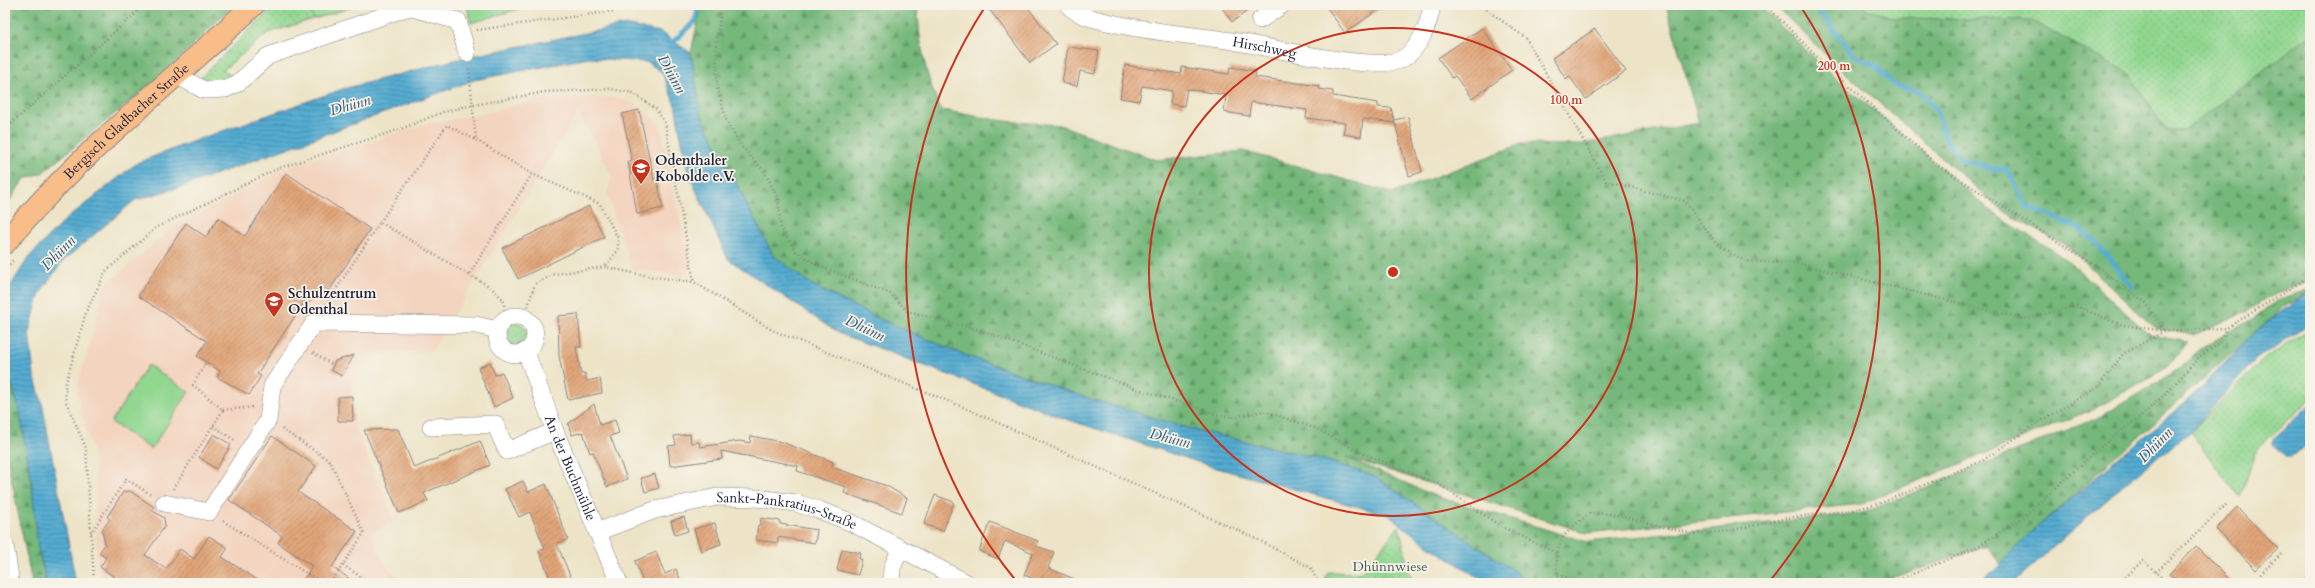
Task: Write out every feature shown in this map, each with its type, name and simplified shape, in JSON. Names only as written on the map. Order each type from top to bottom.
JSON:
[{"type":"main road","name":"Bergisch Gladbacher Straße","points":[[5,243],[47,194],[87,154],[252,5]]},
{"type":"street","name":"Hirschweg","points":[[1068,5],[1074,11],[1112,23],[1239,42],[1343,61],[1380,63],[1402,60],[1414,48],[1428,24],[1432,5]]},
{"type":"street","name":"Hirschweg","points":[[1260,20],[1282,5]]},
{"type":"street","points":[[176,75],[204,90],[226,90],[238,83],[268,56],[409,7],[458,21],[467,53]]},
{"type":"street","points":[[164,503],[209,512],[249,450],[269,412],[272,386],[314,323],[476,325],[502,324],[515,316],[524,318],[532,324],[536,334],[533,345],[526,352],[517,355],[508,353],[501,347],[497,339],[502,324]]},
{"type":"street","name":"An der Buchmühle","points":[[526,352],[555,431],[619,583]]},
{"type":"street","points":[[431,427],[495,424],[507,451],[555,431]]},
{"type":"street","name":"Sankt-Pankratius-Straße","points":[[597,532],[655,510],[684,503],[717,498],[756,498],[796,503],[850,522],[900,550],[967,583]]},
{"type":"street","points":[[5,545],[8,580]]},
{"type":"street","points":[[891,583],[892,568],[900,550]]},
{"type":"path","points":[[5,129],[145,5]]},
{"type":"path","points":[[461,32],[656,5]]},
{"type":"path","points":[[720,5],[720,18],[716,42],[717,87],[727,122],[741,146],[764,171],[778,198],[781,228],[796,251],[816,265],[891,294],[907,311],[980,330],[1137,389],[1220,415],[1236,417],[1264,411],[1317,429],[1362,453],[1440,485],[1499,525],[1556,553]]},
{"type":"path","points":[[1480,5],[1526,38],[1606,181],[1685,201],[1716,244],[1745,261],[1796,263],[2024,319],[2076,306],[2119,324],[2164,331],[2227,328],[2310,276]]},
{"type":"path","points":[[1766,5],[1813,53],[1936,164],[2096,266],[2146,303],[2164,331]]},
{"type":"path","points":[[467,53],[476,140]]},
{"type":"path","points":[[94,583],[86,448],[66,402],[65,386],[86,312],[106,270],[157,227],[278,168],[401,129],[443,112],[545,92],[611,89],[633,93],[656,109],[665,123],[694,282]]},
{"type":"path","points":[[314,323],[380,222],[447,125],[476,140],[532,174],[600,204],[618,238],[618,250],[605,267]]},
{"type":"path","points":[[469,275],[532,174]]},
{"type":"path","points":[[380,222],[489,286],[503,299],[502,324]]},
{"type":"path","points":[[524,318],[535,284],[554,274],[605,267],[648,276],[694,282],[772,330],[965,408],[1255,538],[1311,568],[1318,583]]},
{"type":"path","points":[[1891,583],[1975,548],[2021,519],[2103,445],[2146,412],[2174,385],[2200,356],[2219,344],[2227,328]]},
{"type":"path","points":[[1598,583],[1582,582],[1557,575],[1556,553],[1564,533],[1590,513],[1612,514],[1693,534],[1729,531],[1787,518],[1853,510],[1881,503],[1982,461],[2033,426],[2098,387],[2124,354],[2164,331]]},
{"type":"path","points":[[308,350],[333,365]]},
{"type":"path","points":[[206,362],[193,385],[223,410],[269,412],[330,461],[364,533],[331,583]]},
{"type":"path","points":[[91,533],[126,479],[164,503],[223,410]]},
{"type":"path","points":[[214,426],[249,450]]},
{"type":"path","points":[[2156,572],[2227,504]]},
{"type":"path","points":[[209,512],[322,583]]},
{"type":"path","points":[[2252,583],[2281,554]]},
{"type":"path","points":[[2120,583],[2144,560],[2167,583]]},
{"type":"path","points":[[343,565],[370,583]]},
{"type":"shaded area","name":"Schulzentrum Odenthal","points":[[615,97],[635,104],[660,124],[690,268],[684,276],[632,269],[607,193],[612,177],[593,137],[578,112],[432,351],[372,353],[352,387],[354,424],[395,522],[371,533],[386,566],[403,583],[105,583],[99,572],[96,553],[95,462],[76,391],[106,285],[175,226],[287,168],[426,124],[481,114],[543,99]]},
{"type":"green space","points":[[5,5],[234,5],[160,77],[42,173],[24,179],[5,208]]},
{"type":"green space","points":[[275,5],[359,5],[268,33],[223,70],[231,76],[223,81],[212,82],[201,77]]},
{"type":"green space","points":[[308,5],[359,5],[314,19]]},
{"type":"green space","points":[[467,5],[532,5],[471,23]]},
{"type":"green space","points":[[701,5],[918,5],[921,46],[931,85],[941,110],[1004,121],[1060,125],[1156,160],[1243,151],[1393,193],[1521,144],[1577,145],[1699,123],[1666,5],[1759,5],[1826,69],[1996,215],[2065,258],[2150,335],[2188,342],[2168,367],[2094,409],[1861,504],[1587,533],[1346,457],[1435,496],[1588,542],[1863,513],[2102,416],[2180,368],[2200,349],[2255,317],[2279,299],[2310,289],[2310,294],[2285,306],[2025,538],[2000,565],[1987,546],[1908,573],[1871,583],[1566,583],[1555,581],[1554,583],[1532,583],[1468,542],[1431,514],[1325,460],[1187,428],[1094,400],[967,356],[875,317],[812,285],[773,256],[701,115],[691,53]]},
{"type":"green space","points":[[1775,5],[1863,5],[1864,8],[1894,18],[2030,20],[2128,73],[2167,131],[2184,131],[2310,35],[2310,282],[2275,293],[2248,311],[2194,335],[2155,328],[2071,249],[2000,209],[1833,62]]},
{"type":"green space","points":[[1863,5],[2310,5],[2310,158],[2184,131],[2167,131],[2128,73],[2030,20],[1894,18],[1864,8]]},
{"type":"green space","points":[[516,323],[524,326],[527,334],[524,342],[516,345],[508,342],[505,334],[508,326]]},
{"type":"green space","points":[[2310,329],[2310,400],[2260,446],[2255,453],[2240,498],[2190,432],[2265,358]]},
{"type":"green space","points":[[5,360],[25,434],[46,583],[32,583],[5,447]]},
{"type":"green space","points":[[148,365],[189,392],[151,449],[111,422]]},
{"type":"green space","name":"Dhünnwiese","points":[[1399,526],[1409,572],[1415,583],[1324,583],[1328,572],[1361,573]]},
{"type":"water","name":"Dhünn","points":[[625,25],[660,32],[691,53],[701,115],[773,255],[812,285],[875,317],[967,356],[1094,400],[1187,428],[1325,460],[1374,476],[1532,583],[1487,583],[1429,546],[1388,515],[1213,467],[1063,418],[838,333],[728,259],[688,173],[675,105],[662,72],[647,62],[589,58],[474,80],[181,187],[135,200],[63,261],[40,293],[29,332],[34,375],[42,403],[76,583],[46,583],[38,547],[31,477],[20,414],[5,360],[5,294],[29,257],[65,220],[137,163],[199,139],[343,89],[462,58]]},
{"type":"water","name":"Dhünn","points":[[2310,293],[2310,324],[2256,359],[2190,432],[2126,483],[2013,583],[1976,583],[1995,570],[2030,533],[2196,393],[2251,336],[2272,318]]},
{"type":"water","points":[[2310,405],[2310,440],[2291,457],[2285,457],[2273,444],[2273,439]]},
{"type":"building","points":[[986,5],[1026,5],[1056,44],[1030,63]]},
{"type":"building","points":[[1220,5],[1256,5],[1232,22]]},
{"type":"building","points":[[1325,5],[1385,5],[1345,33]]},
{"type":"building","points":[[1482,28],[1512,70],[1472,99],[1455,76],[1452,78],[1438,58]]},
{"type":"building","points":[[1595,29],[1626,71],[1586,99],[1569,76],[1566,79],[1552,58]]},
{"type":"building","points":[[1068,47],[1099,51],[1095,74],[1080,71],[1077,86],[1062,83]]},
{"type":"building","points":[[1125,65],[1181,74],[1182,67],[1229,74],[1230,67],[1256,71],[1255,77],[1319,86],[1319,89],[1333,91],[1333,96],[1378,103],[1378,107],[1391,108],[1395,123],[1363,119],[1361,137],[1343,134],[1345,123],[1306,118],[1307,110],[1251,102],[1249,116],[1224,112],[1226,95],[1187,89],[1184,106],[1170,104],[1172,91],[1142,86],[1139,101],[1120,98]]},
{"type":"building","points":[[639,110],[654,180],[657,179],[663,208],[637,214],[628,161],[632,160],[622,114]]},
{"type":"building","points":[[1408,117],[1422,172],[1409,176],[1394,120]]},
{"type":"building","points":[[286,173],[370,229],[329,291],[321,285],[309,303],[305,301],[257,374],[261,376],[249,395],[217,377],[220,371],[197,356],[207,341],[138,296],[186,223],[206,237],[218,218],[245,236]]},
{"type":"building","points":[[589,206],[604,237],[518,279],[502,248]]},
{"type":"building","points":[[578,314],[581,347],[576,347],[581,374],[585,373],[587,381],[600,378],[602,393],[568,400],[559,356],[558,316]]},
{"type":"building","points":[[354,355],[342,376],[331,370],[335,361]]},
{"type":"building","points":[[490,362],[495,375],[502,372],[513,398],[494,407],[478,368]]},
{"type":"building","points":[[352,396],[353,421],[338,421],[338,397]]},
{"type":"building","points":[[594,404],[600,425],[615,420],[619,433],[610,436],[627,479],[607,487],[593,452],[590,453],[583,432],[572,435],[568,424]]},
{"type":"building","points":[[398,429],[414,468],[480,441],[490,465],[424,493],[428,501],[399,513],[364,430]]},
{"type":"building","points":[[214,434],[231,445],[216,469],[199,457]]},
{"type":"building","points":[[690,434],[691,443],[699,442],[700,447],[740,441],[750,443],[751,436],[782,442],[833,462],[832,467],[887,486],[907,498],[902,513],[844,493],[846,487],[797,471],[798,466],[721,451],[722,459],[670,466],[668,446],[676,445],[674,436]]},
{"type":"building","points":[[272,436],[316,466],[298,492],[357,531],[332,567],[356,583],[301,583],[312,566],[278,543],[282,536],[229,500]]},
{"type":"building","points":[[655,474],[659,488],[645,492],[641,478]]},
{"type":"building","points":[[523,481],[528,492],[546,484],[568,539],[557,544],[573,583],[552,583],[539,551],[545,549],[530,512],[519,517],[505,489]]},
{"type":"building","points":[[130,491],[154,507],[152,510],[164,518],[165,526],[145,555],[166,569],[180,549],[194,559],[209,536],[228,548],[222,557],[262,583],[123,583],[100,567],[106,558],[99,553],[105,544],[102,530],[110,519],[107,517],[123,492]]},
{"type":"building","points":[[935,495],[954,502],[943,531],[924,524]]},
{"type":"building","points":[[2237,507],[2278,549],[2256,570],[2216,529]]},
{"type":"building","points":[[684,517],[688,531],[675,535],[671,521]]},
{"type":"building","points":[[761,518],[780,521],[780,524],[817,530],[815,543],[778,537],[778,543],[756,540],[758,525],[760,525]]},
{"type":"building","points":[[990,522],[1038,541],[1036,546],[1054,552],[1048,568],[1084,583],[1046,583],[1024,575],[1033,553],[1005,541],[998,559],[979,551]]},
{"type":"building","points":[[715,523],[721,544],[701,551],[694,529]]},
{"type":"building","points":[[2196,546],[2233,583],[2179,583],[2169,574]]},
{"type":"building","points":[[842,549],[861,553],[859,559],[862,560],[858,575],[837,570]]},
{"type":"building","points":[[656,552],[665,574],[676,569],[682,583],[643,583],[635,561]]},
{"type":"waterway","name":"Dhünn","points":[[670,45],[695,21],[699,5]]},
{"type":"waterway","points":[[1814,5],[1855,56],[1875,65],[1894,85],[1918,91],[1936,108],[1946,140],[1962,160],[1996,169],[2007,169],[2025,205],[2078,228],[2093,239],[2132,286]]},
{"type":"place","name":"Odenthaler Kobolde e.V.","points":[[641,185]]},
{"type":"place","name":"Schulzentrum Odenthal","points":[[274,318]]}]
